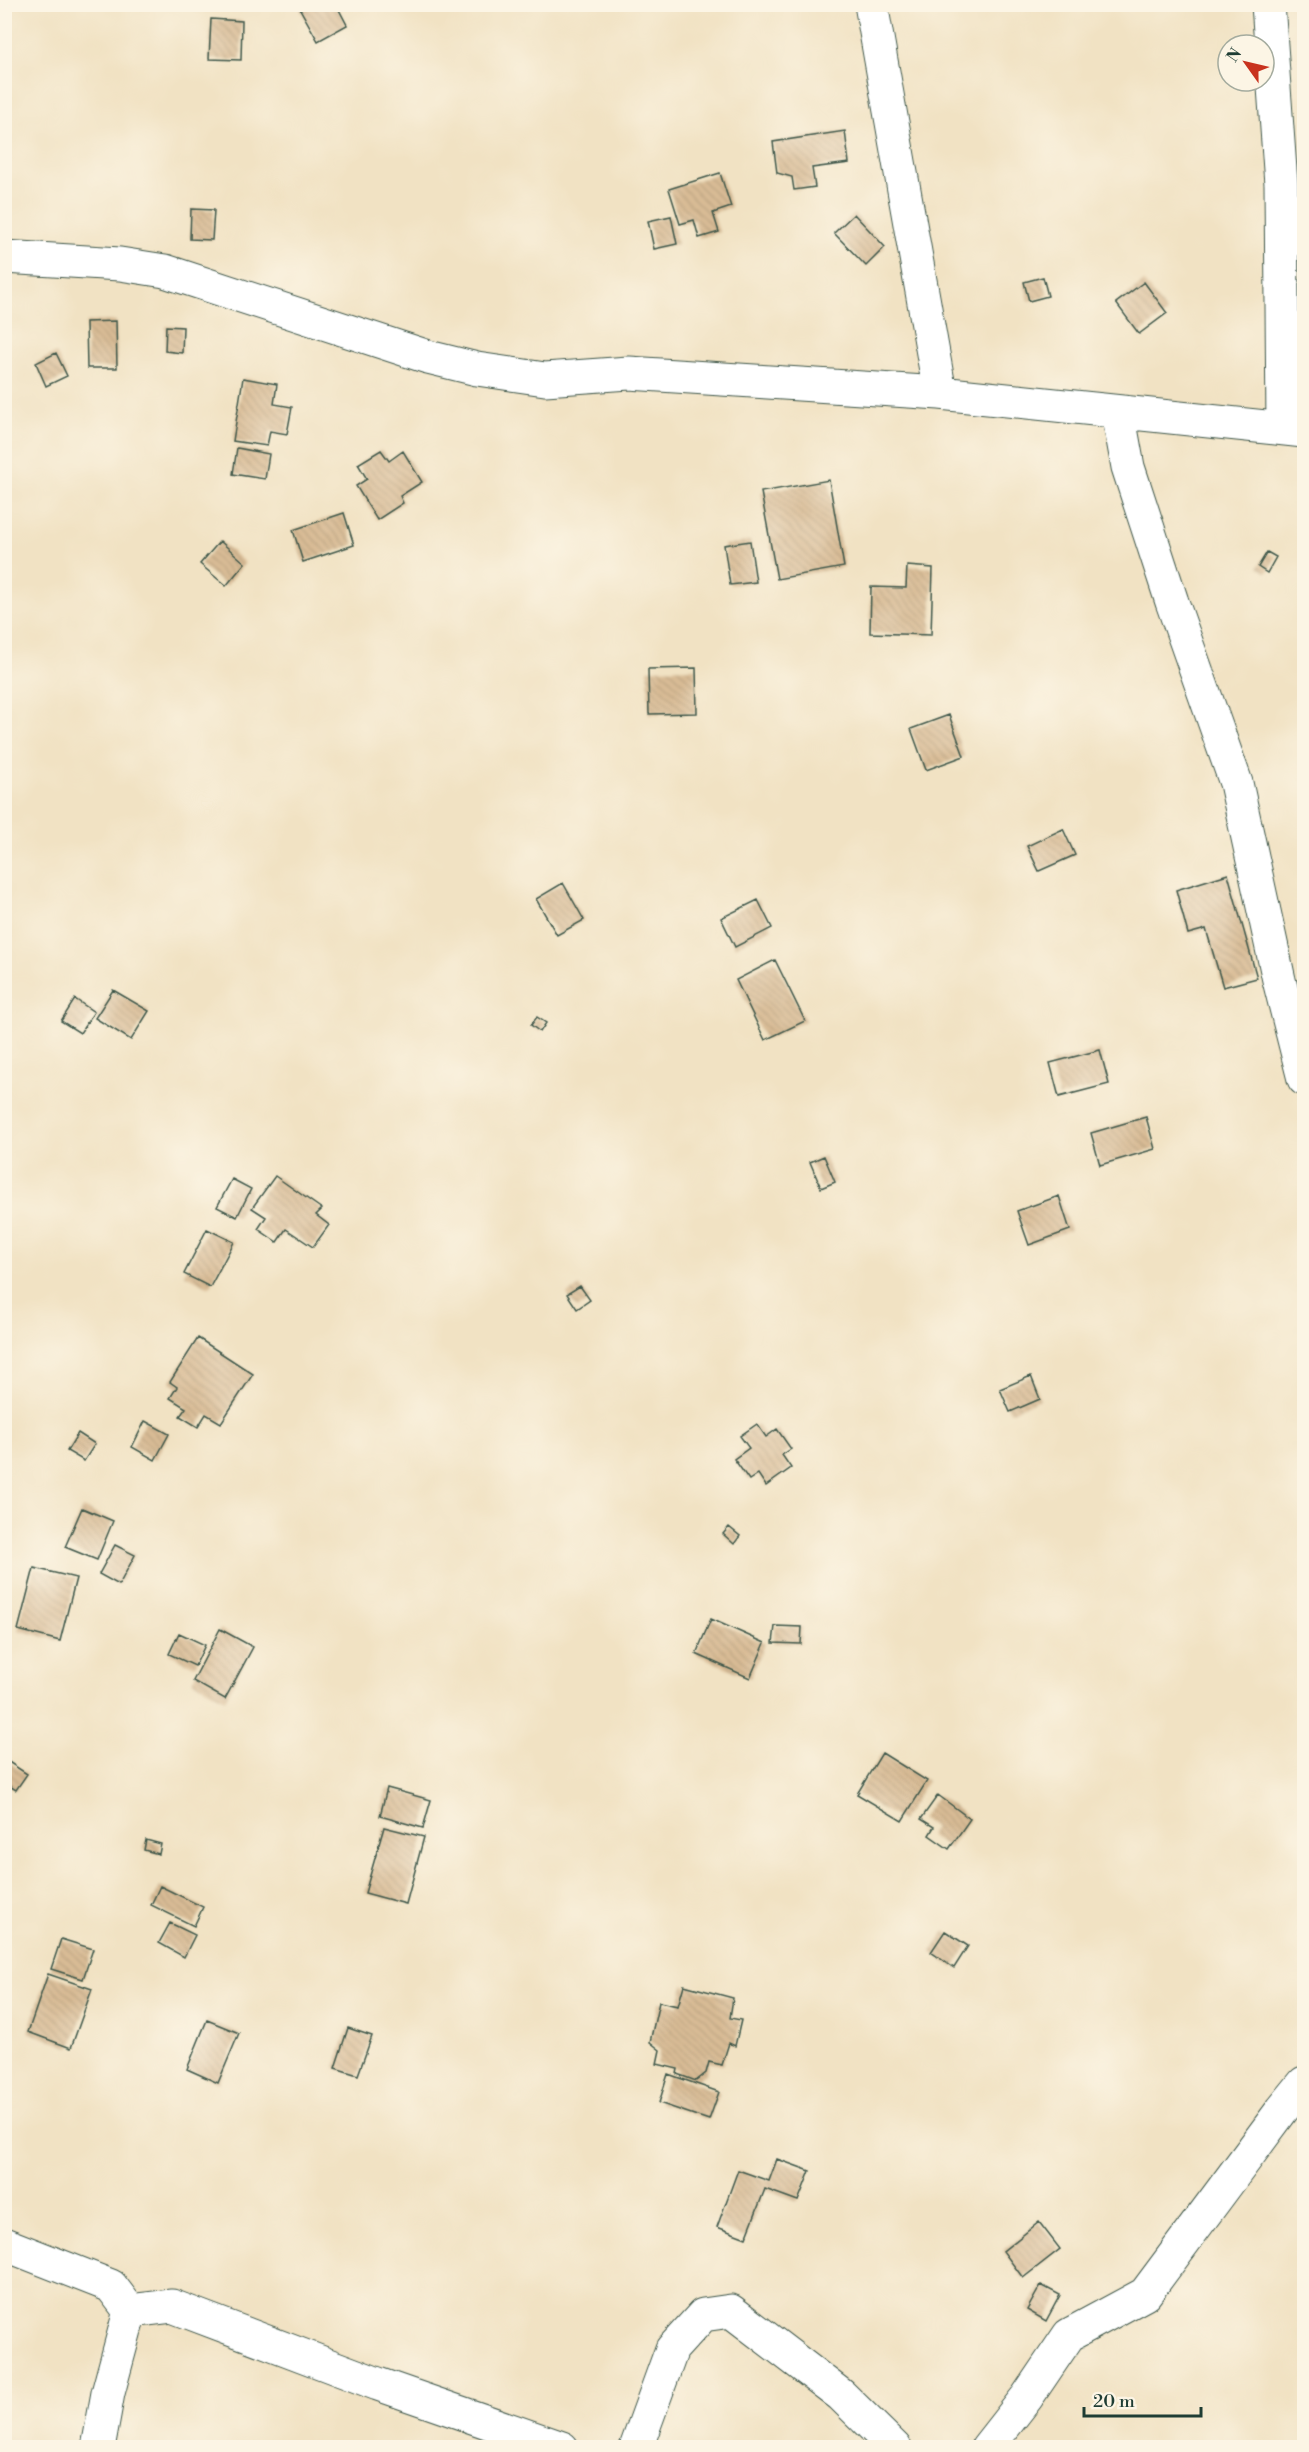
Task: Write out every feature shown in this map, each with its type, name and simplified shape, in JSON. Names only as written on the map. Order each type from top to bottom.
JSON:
[{"type":"street","points":[[871,4],[940,393]]},
{"type":"street","points":[[4,257],[120,264],[165,271],[428,357],[477,369],[545,380],[629,373],[940,393],[1294,429],[1281,184],[1268,4]]},
{"type":"street","points":[[1118,412],[1128,468],[1172,602],[1236,783],[1279,980],[1305,1079]]},
{"type":"street","points":[[987,2448],[1027,2397],[1069,2335],[1145,2294],[1281,2110],[1305,2083]]},
{"type":"street","points":[[4,2244],[111,2286],[130,2312]]},
{"type":"street","points":[[130,2312],[172,2306],[378,2384],[562,2448]]},
{"type":"street","points":[[636,2448],[672,2349],[703,2315],[730,2311],[841,2395],[895,2448]]},
{"type":"street","points":[[98,2448],[108,2393],[130,2312]]},
{"type":"building","points":[[308,4],[336,4],[347,25],[318,41],[300,9]]},
{"type":"building","points":[[1190,4],[1224,4],[1224,6],[1190,9]]},
{"type":"building","points":[[211,19],[242,21],[241,60],[209,59]]},
{"type":"building","points":[[845,131],[849,163],[812,168],[815,187],[794,190],[792,177],[777,173],[773,142]]},
{"type":"building","points":[[720,173],[731,207],[713,213],[719,232],[699,238],[694,220],[680,224],[669,189]]},
{"type":"building","points":[[191,209],[214,210],[212,240],[190,239]]},
{"type":"building","points":[[854,214],[885,247],[866,266],[834,233]]},
{"type":"building","points":[[671,216],[677,244],[654,249],[648,221]]},
{"type":"building","points":[[1043,277],[1048,296],[1029,301],[1024,282]]},
{"type":"building","points":[[1144,282],[1167,313],[1139,334],[1116,303]]},
{"type":"building","points":[[116,321],[117,368],[87,368],[86,322]]},
{"type":"building","points":[[166,326],[183,327],[182,353],[165,351]]},
{"type":"building","points":[[56,353],[67,376],[46,386],[36,363]]},
{"type":"building","points":[[243,378],[277,384],[274,404],[292,407],[287,434],[270,431],[267,446],[233,441]]},
{"type":"building","points":[[237,448],[269,454],[265,479],[233,474]]},
{"type":"building","points":[[381,450],[389,461],[403,451],[422,482],[400,496],[403,503],[377,520],[356,486],[367,479],[358,464]]},
{"type":"building","points":[[829,480],[844,567],[777,579],[761,492]]},
{"type":"building","points":[[344,513],[354,545],[303,562],[293,530]]},
{"type":"building","points":[[220,541],[245,563],[226,586],[200,564]]},
{"type":"building","points":[[750,541],[756,582],[730,585],[724,545]]},
{"type":"building","points":[[1267,552],[1276,557],[1267,573],[1258,567]]},
{"type":"building","points":[[907,566],[933,568],[931,635],[870,633],[871,587],[906,588]]},
{"type":"building","points":[[696,668],[697,713],[649,714],[648,669]]},
{"type":"building","points":[[949,715],[964,756],[926,770],[911,729]]},
{"type":"building","points":[[1063,829],[1075,855],[1039,871],[1027,846]]},
{"type":"building","points":[[1228,874],[1257,978],[1223,987],[1206,929],[1188,934],[1176,890]]},
{"type":"building","points":[[563,883],[584,920],[557,935],[536,899]]},
{"type":"building","points":[[758,900],[772,928],[735,947],[721,918]]},
{"type":"building","points":[[775,960],[805,1021],[765,1040],[736,980]]},
{"type":"building","points":[[113,990],[149,1011],[131,1040],[95,1018]]},
{"type":"building","points":[[75,999],[94,1012],[80,1033],[61,1021]]},
{"type":"building","points":[[537,1017],[546,1023],[540,1032],[531,1025]]},
{"type":"building","points":[[1100,1050],[1109,1084],[1059,1097],[1050,1063]]},
{"type":"building","points":[[1146,1117],[1155,1149],[1100,1165],[1091,1133]]},
{"type":"building","points":[[824,1156],[835,1182],[821,1188],[810,1162]]},
{"type":"building","points":[[275,1176],[322,1209],[316,1215],[329,1225],[313,1247],[286,1229],[277,1242],[258,1229],[266,1217],[252,1208]]},
{"type":"building","points":[[232,1179],[251,1189],[237,1217],[217,1207]]},
{"type":"building","points":[[1059,1196],[1070,1230],[1029,1245],[1017,1211]]},
{"type":"building","points":[[207,1229],[234,1242],[210,1287],[184,1274]]},
{"type":"building","points":[[580,1286],[590,1300],[577,1309],[567,1294]]},
{"type":"building","points":[[198,1338],[253,1374],[221,1423],[206,1414],[198,1427],[180,1416],[186,1408],[170,1398],[177,1387],[170,1382]]},
{"type":"building","points":[[1031,1376],[1040,1399],[1010,1412],[1000,1389]]},
{"type":"building","points":[[145,1421],[169,1434],[155,1460],[132,1447]]},
{"type":"building","points":[[757,1424],[766,1437],[777,1429],[791,1449],[782,1455],[791,1468],[766,1486],[758,1474],[749,1480],[734,1459],[749,1448],[740,1436]]},
{"type":"building","points":[[78,1433],[95,1444],[84,1461],[67,1451]]},
{"type":"building","points":[[82,1508],[113,1521],[97,1560],[65,1547]]},
{"type":"building","points":[[729,1527],[740,1536],[734,1544],[723,1534]]},
{"type":"building","points":[[115,1545],[135,1555],[119,1585],[99,1574]]},
{"type":"building","points":[[34,1568],[76,1578],[60,1641],[18,1630]]},
{"type":"building","points":[[711,1619],[765,1643],[750,1678],[696,1654]]},
{"type":"building","points":[[775,1626],[802,1627],[801,1644],[773,1643]]},
{"type":"building","points":[[220,1629],[253,1647],[225,1699],[193,1681]]},
{"type":"building","points":[[179,1633],[205,1645],[195,1666],[169,1654]]},
{"type":"building","points":[[882,1753],[927,1781],[902,1821],[857,1794]]},
{"type":"building","points":[[4,1759],[27,1774],[16,1790],[8,1785],[4,1791]]},
{"type":"building","points":[[387,1788],[431,1800],[423,1828],[380,1816]]},
{"type":"building","points":[[938,1795],[970,1819],[949,1849],[929,1835],[934,1827],[921,1819]]},
{"type":"building","points":[[384,1827],[424,1837],[406,1904],[365,1893]]},
{"type":"building","points":[[146,1840],[161,1844],[159,1854],[144,1850]]},
{"type":"building","points":[[160,1886],[203,1907],[194,1926],[151,1905]]},
{"type":"building","points":[[170,1923],[195,1935],[184,1957],[159,1943]]},
{"type":"building","points":[[945,1931],[968,1946],[954,1968],[931,1952]]},
{"type":"building","points":[[61,1939],[93,1949],[83,1979],[51,1969]]},
{"type":"building","points":[[48,1974],[92,1989],[71,2048],[28,2032]]},
{"type":"building","points":[[684,1985],[733,1998],[730,2018],[741,2020],[735,2046],[729,2043],[722,2065],[709,2062],[706,2073],[696,2081],[677,2074],[678,2069],[657,2064],[660,2050],[650,2042],[659,2002],[678,2006]]},
{"type":"building","points":[[207,2020],[239,2033],[218,2083],[187,2069]]},
{"type":"building","points":[[348,2028],[372,2036],[358,2075],[335,2068]]},
{"type":"building","points":[[668,2074],[719,2092],[709,2120],[659,2103]]},
{"type":"building","points":[[777,2159],[810,2171],[798,2201],[765,2189],[746,2238],[717,2227],[738,2170],[769,2181]]},
{"type":"building","points":[[1039,2222],[1060,2249],[1023,2278],[1003,2251]]},
{"type":"building","points":[[1041,2285],[1060,2295],[1046,2321],[1027,2310]]}]
